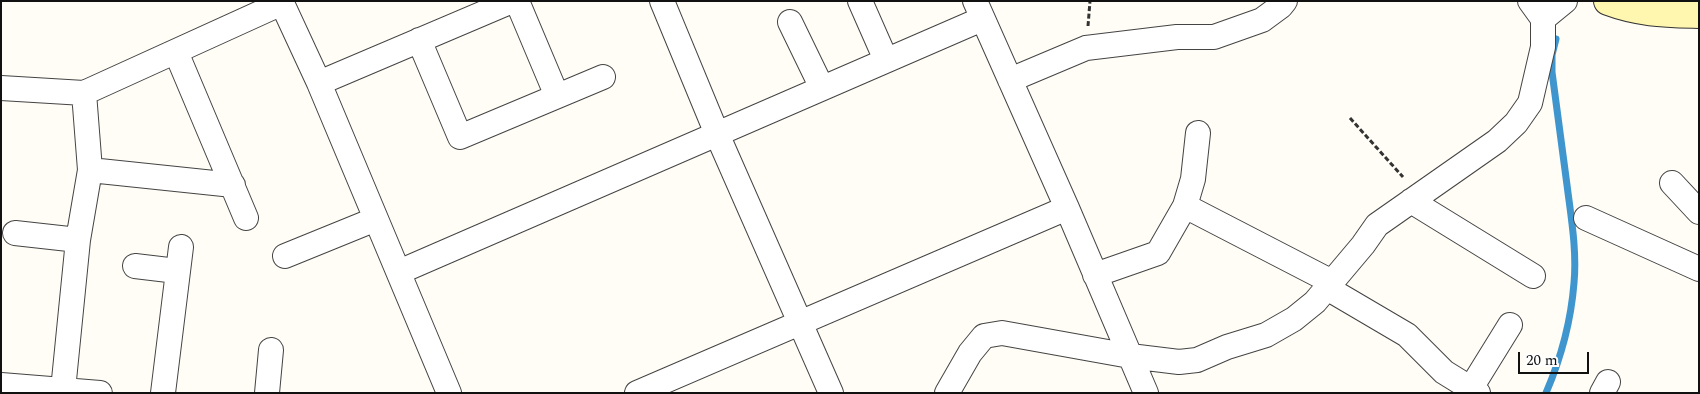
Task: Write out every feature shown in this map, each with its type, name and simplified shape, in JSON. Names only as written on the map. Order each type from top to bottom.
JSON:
[{"type":"main road","points":[[1608,1],[1626,8],[1649,13],[1699,14]]},
{"type":"street","points":[[318,83],[512,1]]},
{"type":"street","points":[[517,1],[557,96]]},
{"type":"street","points":[[662,1],[717,134],[831,393]]},
{"type":"street","points":[[860,1],[886,60]]},
{"type":"street","points":[[947,393],[970,353],[984,336],[1002,333],[1130,356],[1180,362],[1197,360],[1228,347],[1266,335],[1294,319],[1315,302],[1363,245],[1377,225],[1497,141],[1516,123],[1530,103],[1543,47],[1536,10],[1565,1]]},
{"type":"street","points":[[1,88],[84,93],[281,2],[318,83],[449,393]]},
{"type":"street","points":[[1010,80],[1086,48],[1177,37],[1214,37],[1262,20],[1278,3]]},
{"type":"street","points":[[399,272],[886,60],[978,10],[1067,208],[1146,393]]},
{"type":"street","points":[[790,22],[822,88]]},
{"type":"street","points":[[419,40],[460,137],[603,77]]},
{"type":"street","points":[[176,52],[246,218]]},
{"type":"street","points":[[64,390],[78,240],[90,170],[84,93]]},
{"type":"street","points":[[1095,275],[1158,253],[1185,206],[1193,179],[1198,133]]},
{"type":"street","points":[[90,170],[233,185]]},
{"type":"street","points":[[1672,183],[1699,212]]},
{"type":"street","points":[[1415,198],[1525,279]]},
{"type":"street","points":[[1185,206],[1330,285],[1406,335],[1444,372],[1475,390],[1510,325]]},
{"type":"street","points":[[636,393],[1067,208]]},
{"type":"street","points":[[1586,218],[1699,269]]},
{"type":"street","points":[[285,256],[376,219]]},
{"type":"street","points":[[15,234],[78,240]]},
{"type":"street","points":[[163,393],[181,247]]},
{"type":"street","points":[[135,266],[177,271]]},
{"type":"street","points":[[268,393],[271,350]]},
{"type":"street","points":[[1,385],[100,393]]},
{"type":"path","points":[[1350,118],[1415,198]]},
{"type":"waterway","points":[[1546,393],[1561,353],[1568,325],[1575,271],[1572,221],[1552,72],[1552,55],[1556,39]]}]
